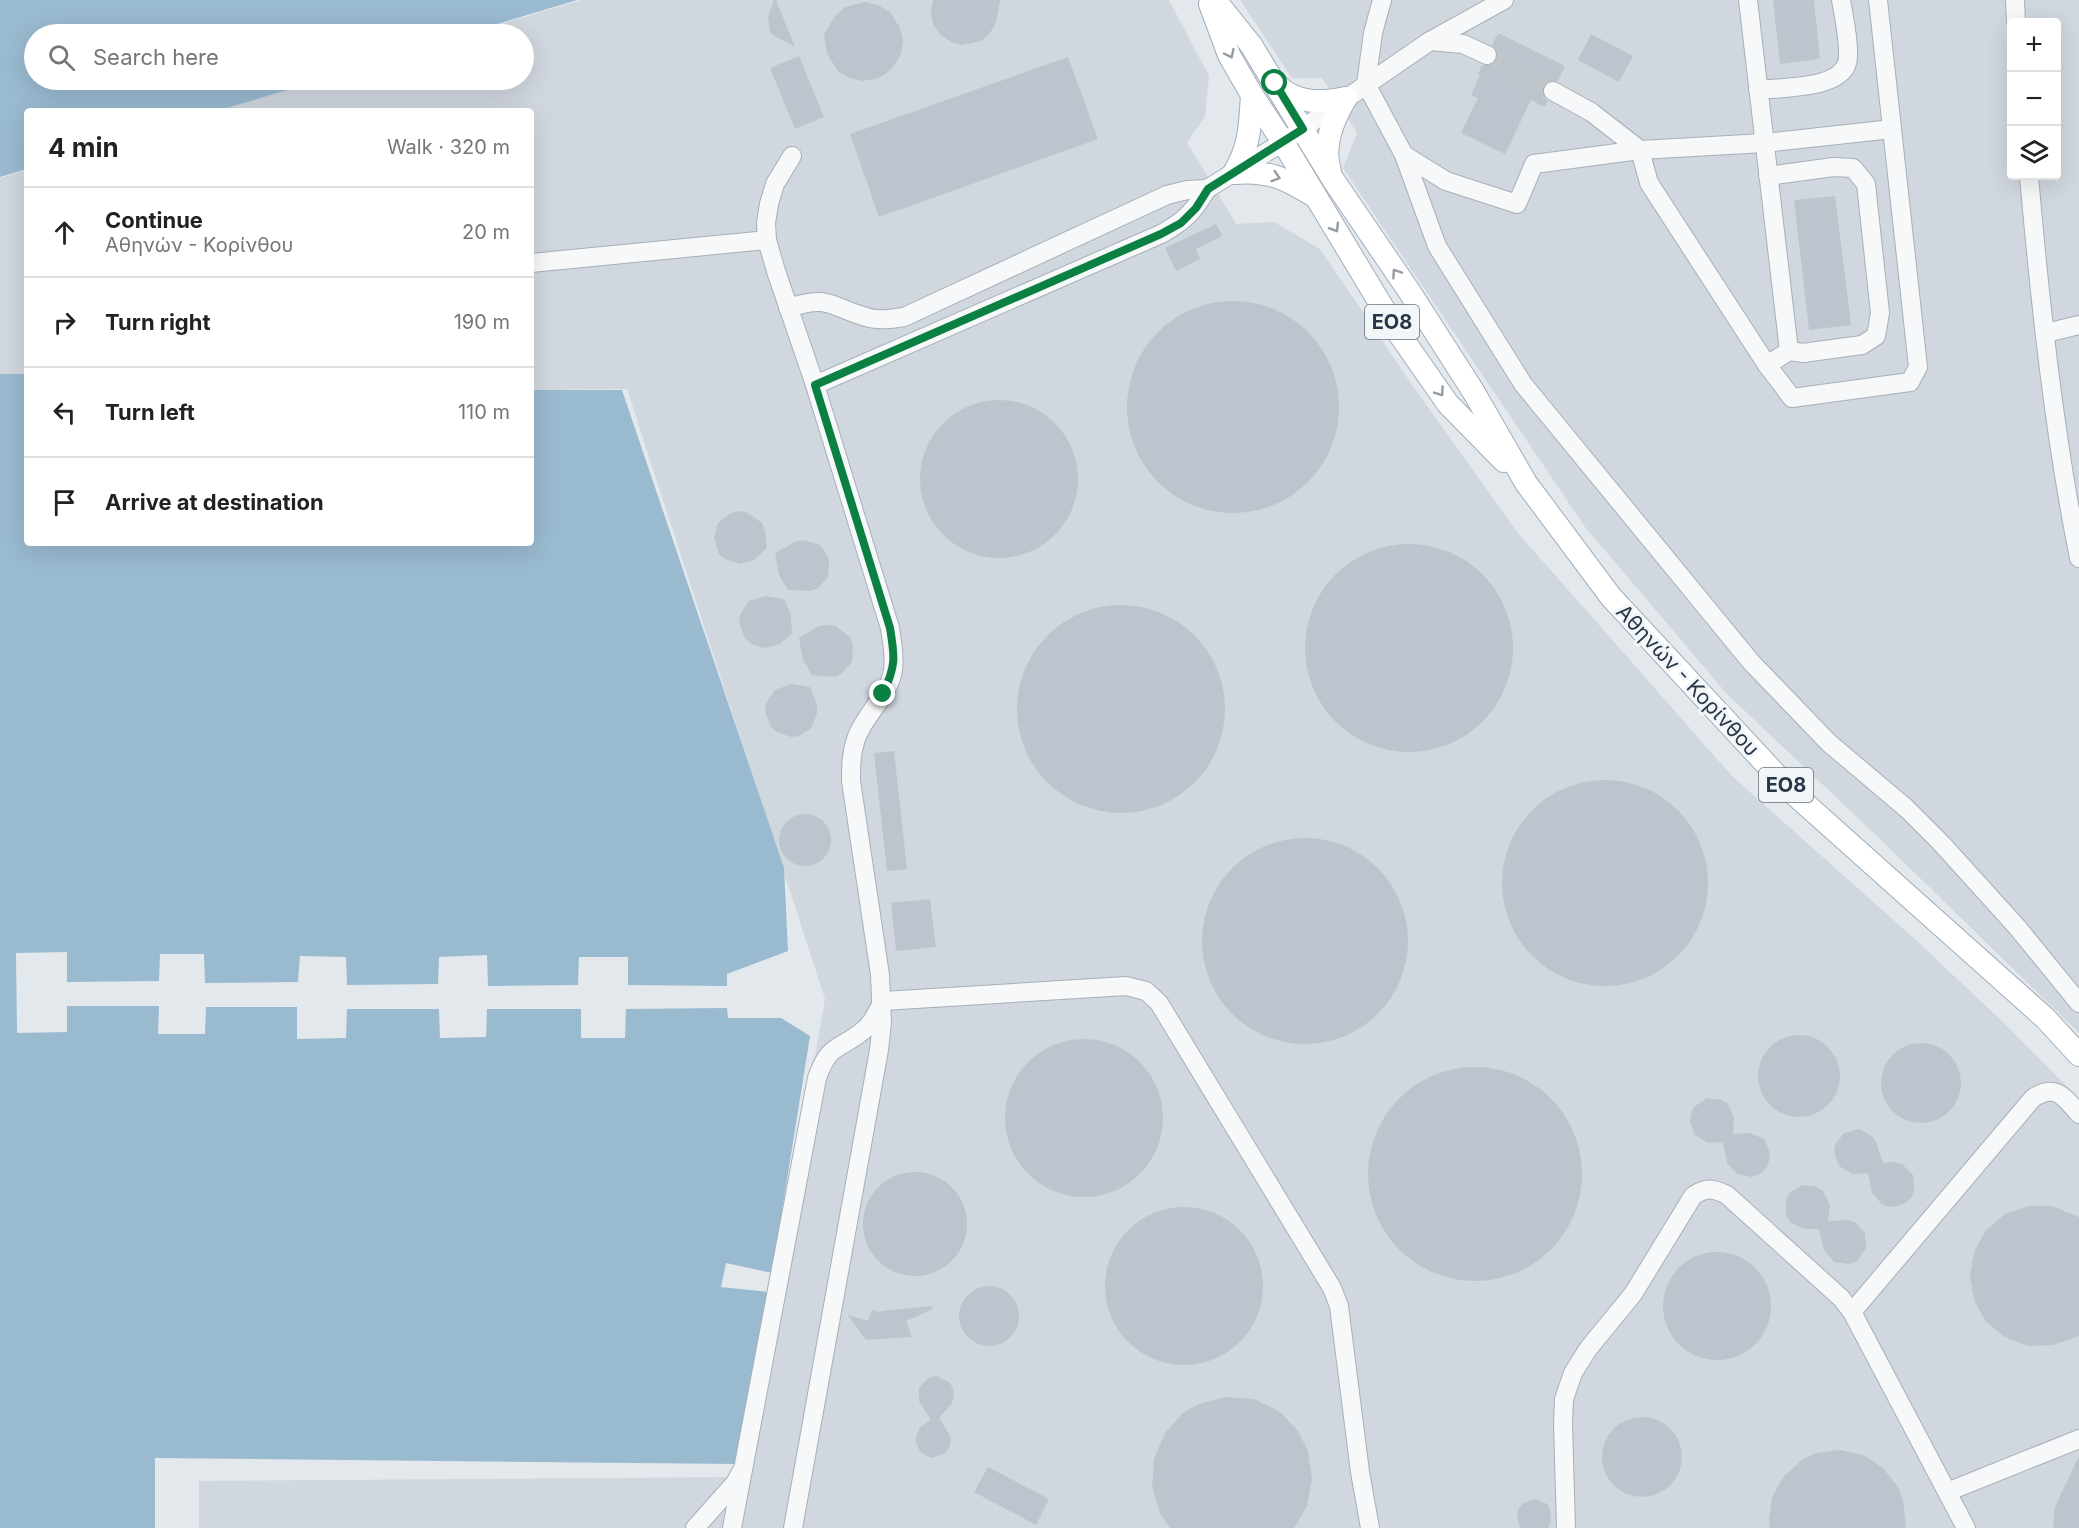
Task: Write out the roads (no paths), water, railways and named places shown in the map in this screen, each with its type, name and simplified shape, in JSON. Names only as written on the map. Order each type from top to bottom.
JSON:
[{"type":"main road","name":"Αθηνών - Κορίνθου","points":[[1209,0],[1229,55],[1395,328],[1448,404],[1526,483]]},
{"type":"main road","name":"Αθηνών - Κορίνθου","points":[[1215,0],[1251,45],[1334,181],[1473,391],[1526,483],[1611,597],[1793,793],[2045,1018],[2079,1055]]},
{"type":"main road","points":[[1275,83],[1287,95],[1306,101],[1326,102],[1346,98]]},
{"type":"main road","points":[[1234,173],[1244,156],[1249,138],[1252,95]]},
{"type":"main road","points":[[1334,181],[1327,159],[1328,137],[1335,116],[1346,98]]},
{"type":"main road","points":[[1234,173],[1253,171],[1272,174],[1315,196]]},
{"type":"lane","points":[[1382,0],[1373,33],[1366,84],[1404,155],[1437,246],[1523,384],[1751,662],[1829,743],[1906,808],[1941,843],[2017,927],[2079,1003]]},
{"type":"lane","points":[[815,385],[1161,234],[1181,223],[1196,208],[1208,189],[1303,129],[1430,41],[1504,0]]},
{"type":"lane","points":[[1748,0],[1789,351]]},
{"type":"lane","points":[[1758,90],[1827,82],[1844,72],[1848,58],[1841,0]]},
{"type":"lane","points":[[1553,91],[1591,112],[1641,150],[1649,183],[1767,365],[1792,398],[1910,382],[1918,367],[1878,0]]},
{"type":"lane","points":[[2015,0],[2016,18]]},
{"type":"lane","points":[[1430,41],[1463,45],[1487,55]]},
{"type":"lane","points":[[1404,155],[1446,181],[1517,204],[1533,164],[1641,150],[1764,143],[1892,129]]},
{"type":"lane","points":[[792,156],[775,184],[769,204],[766,223],[767,240],[815,385],[890,628],[894,652],[893,672],[883,694],[856,738],[851,759],[851,781],[883,1001],[879,1050],[793,1528]]},
{"type":"lane","points":[[1767,365],[1789,351],[1803,353],[1862,345],[1876,336],[1880,313],[1866,184],[1853,168],[1833,167],[1768,176]]},
{"type":"lane","points":[[2029,180],[2046,333],[2069,507],[2079,558]]},
{"type":"lane","points":[[788,308],[814,301],[829,302],[866,318],[885,320],[904,317],[1167,195],[1187,190],[1208,189]]},
{"type":"lane","points":[[534,263],[767,240]]},
{"type":"lane","points":[[2046,333],[2079,325]]},
{"type":"lane","points":[[883,1001],[1126,986],[1146,991],[1159,1003],[1332,1288],[1339,1306],[1360,1472],[1370,1528]]},
{"type":"lane","points":[[732,1528],[817,1078],[823,1061],[832,1050],[865,1029],[876,1016],[883,1001]]},
{"type":"lane","points":[[1852,1312],[2033,1098],[2043,1092],[2054,1091],[2064,1097],[2079,1114]]},
{"type":"lane","points":[[1566,1528],[1564,1399],[1573,1373],[1588,1349],[1634,1294],[1693,1196],[1703,1189],[1714,1188],[1727,1195],[1841,1298],[1852,1312],[1966,1528]]},
{"type":"lane","points":[[1947,1492],[2079,1439]]},
{"type":"lane","points":[[695,1528],[735,1483],[747,1457]]},
{"type":"water","points":[[0,0],[577,0],[497,24],[24,24],[24,90],[287,90],[227,108],[24,108],[24,170],[0,177]]},
{"type":"water","points":[[0,374],[24,374],[24,546],[534,546],[534,390],[622,390],[784,868],[788,951],[727,974],[727,986],[628,985],[628,957],[579,957],[578,985],[488,986],[487,955],[439,957],[438,984],[347,985],[346,957],[300,956],[298,982],[205,983],[204,954],[160,954],[159,981],[67,982],[67,952],[16,953],[17,1033],[67,1032],[67,1006],[159,1006],[158,1034],[205,1034],[206,1007],[297,1007],[297,1039],[346,1038],[347,1009],[439,1009],[440,1038],[486,1037],[487,1009],[581,1009],[581,1038],[625,1038],[626,1009],[727,1008],[728,1018],[781,1018],[810,1036],[772,1273],[726,1263],[721,1287],[769,1292],[737,1464],[155,1458],[155,1528],[0,1528]]},
{"type":"tunnel","points":[[1487,55],[1553,91]]}]
